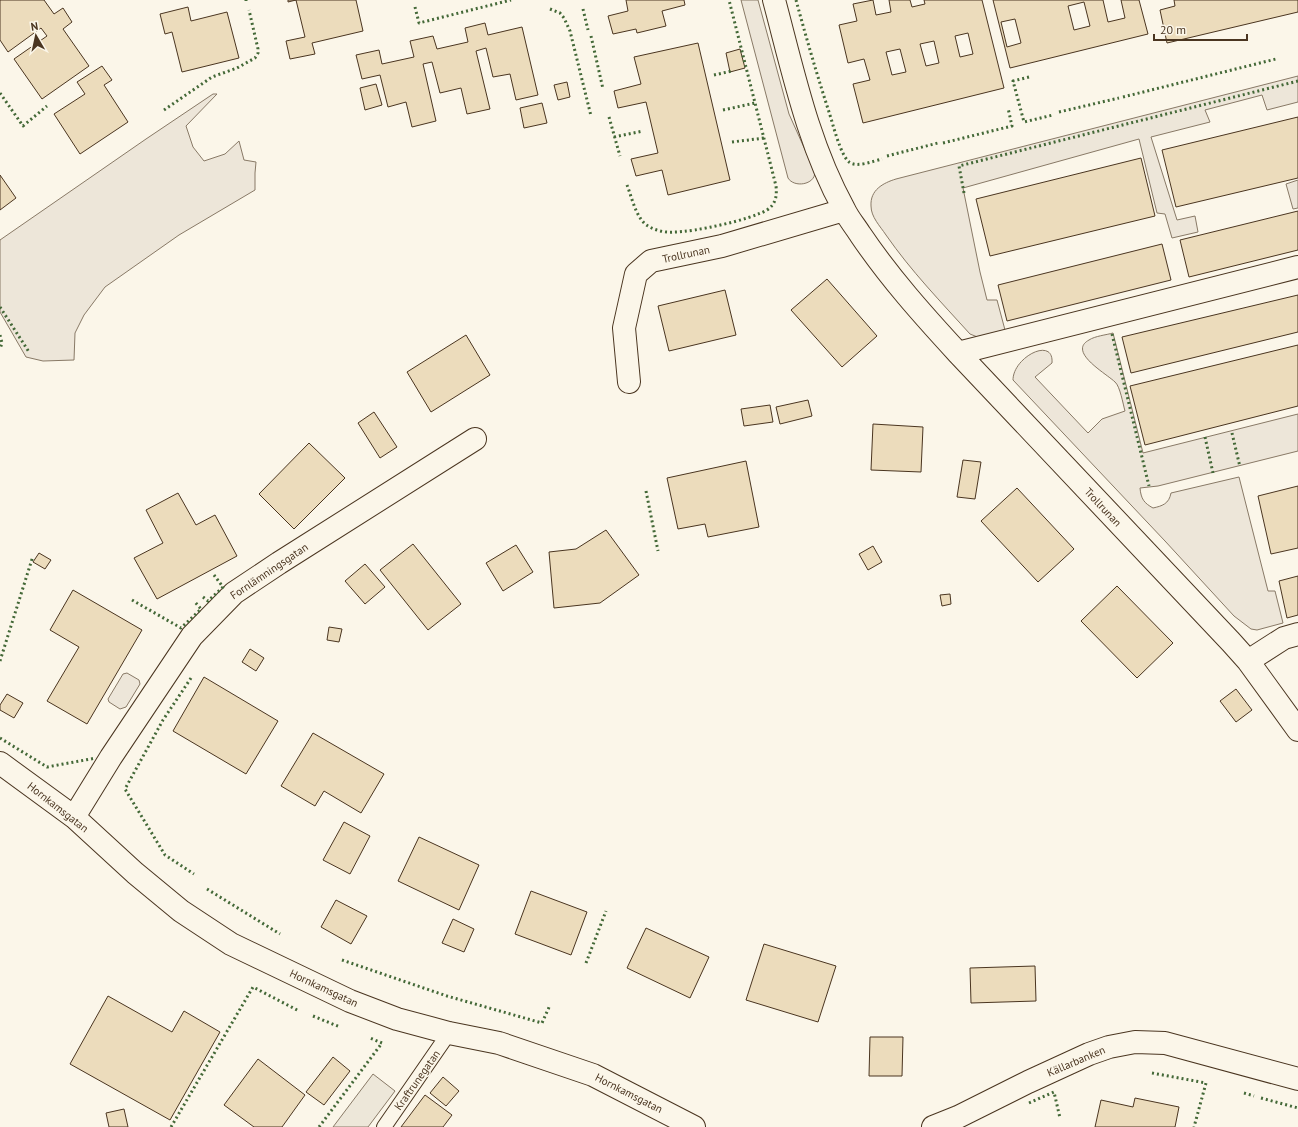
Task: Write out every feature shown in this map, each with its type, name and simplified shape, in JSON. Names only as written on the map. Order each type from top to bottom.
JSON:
[{"type":"street","name":"Trollrunan","points":[[774,0],[802,109],[813,142],[844,210],[873,253],[918,310],[1248,661],[1298,730]]},
{"type":"street","name":"Trollrunan","points":[[629,382],[624,328],[636,274],[651,261],[722,246],[844,210]]},
{"type":"street","points":[[958,353],[1298,266]]},
{"type":"street","name":"Fornlämningsgatan","points":[[74,817],[111,757],[192,636],[234,593],[475,439]]},
{"type":"street","points":[[1248,661],[1284,638],[1298,634]]},
{"type":"street","name":"Hornkamsgatan","points":[[0,763],[74,817],[135,873],[181,910],[231,944],[350,1001],[397,1019],[449,1033],[499,1043],[593,1075],[694,1127]]},
{"type":"street","name":"Källarbanken","points":[[933,1127],[958,1117],[1028,1082],[1089,1054],[1109,1047],[1135,1042],[1165,1043],[1298,1079]]},
{"type":"lane","name":"Kraftrunegatan","points":[[384,1127],[449,1033]]},
{"type":"shaded area","points":[[741,0],[758,0],[789,114],[815,172],[812,180],[804,184],[795,183],[788,178]]},
{"type":"shaded area","points":[[1298,76],[1298,102],[1267,110],[1262,95],[1205,110],[1210,122],[1151,137],[1177,220],[1195,216],[1198,232],[1172,238],[1165,214],[1157,213],[1139,139],[963,188],[987,300],[997,300],[1005,330],[980,338],[970,334],[926,286],[896,248],[872,214],[871,200],[875,191],[882,185],[896,179]]},
{"type":"shaded area","points":[[213,94],[217,94],[186,126],[193,147],[204,161],[225,154],[239,141],[244,160],[256,162],[255,190],[179,235],[105,287],[84,315],[75,333],[74,360],[43,361],[26,357],[0,312],[0,240]]},
{"type":"shaded area","points":[[1298,180],[1298,208],[1293,209],[1286,184]]},
{"type":"shaded area","points":[[1113,333],[1143,453],[1298,414],[1298,451],[1158,486],[1140,488],[1141,495],[1144,500],[1153,508],[1165,504],[1169,500],[1171,493],[1239,477],[1268,591],[1275,591],[1283,623],[1257,630],[1251,629],[1234,616],[1013,380],[1019,364],[1026,357],[1041,350],[1047,351],[1051,355],[1052,363],[1035,377],[1088,433],[1102,419],[1125,411],[1117,384],[1085,356],[1083,350],[1083,345],[1089,340]]},
{"type":"shaded area","points":[[127,673],[139,680],[140,684],[126,707],[120,709],[109,702],[108,699],[123,674]]},
{"type":"shaded area","points":[[373,1074],[395,1091],[368,1127],[333,1127]]},
{"type":"building","points":[[0,0],[44,0],[54,14],[63,8],[72,22],[63,29],[89,66],[42,99],[14,59],[47,36],[41,28],[8,52],[0,40]]},
{"type":"building","points":[[296,0],[356,0],[363,31],[312,43],[315,54],[290,59],[286,41],[305,37]]},
{"type":"building","points":[[626,0],[684,0],[685,5],[662,11],[666,26],[637,33],[636,29],[613,34],[608,16],[628,11]]},
{"type":"building","points":[[873,0],[876,15],[891,12],[889,0],[910,0],[912,7],[925,4],[924,0],[982,0],[1004,88],[863,123],[853,84],[870,80],[864,59],[848,63],[839,25],[857,21],[853,4]],"holes":[[[968,33],[973,54],[960,57],[955,36]],[[934,41],[939,63],[926,66],[920,44]],[[900,49],[906,72],[892,75],[886,52]]]},
{"type":"building","points":[[993,0],[1103,0],[1108,22],[1125,18],[1121,0],[1139,0],[1148,34],[1010,68]],"holes":[[[1084,2],[1090,26],[1074,30],[1068,6]],[[1015,19],[1021,43],[1007,47],[1001,22]]]},
{"type":"building","points":[[1174,0],[1298,0],[1298,12],[1167,43],[1160,10],[1175,6]]},
{"type":"building","points":[[188,7],[191,21],[227,12],[239,58],[182,72],[172,32],[165,34],[160,14]]},
{"type":"building","points":[[485,23],[488,35],[522,27],[538,95],[516,100],[510,74],[493,77],[486,48],[476,51],[490,109],[467,114],[461,88],[440,93],[432,62],[423,64],[436,121],[412,127],[406,102],[388,107],[380,75],[362,79],[356,55],[379,50],[382,64],[414,57],[410,41],[433,36],[437,49],[468,42],[465,28]]},
{"type":"building","points":[[698,43],[730,180],[668,195],[662,170],[636,176],[631,159],[658,153],[646,102],[618,108],[614,91],[641,84],[634,57]]},
{"type":"building","points":[[740,49],[745,68],[730,72],[726,53]]},
{"type":"building","points":[[102,66],[112,80],[104,85],[128,122],[80,154],[54,114],[85,94],[77,82]]},
{"type":"building","points":[[567,82],[570,97],[558,100],[554,85]]},
{"type":"building","points":[[376,84],[382,105],[365,110],[360,88]]},
{"type":"building","points":[[542,103],[547,123],[524,128],[520,108]]},
{"type":"building","points":[[1298,117],[1298,178],[1176,207],[1162,150]]},
{"type":"building","points":[[1141,158],[1155,216],[990,256],[976,199]]},
{"type":"building","points":[[0,175],[16,198],[0,210]]},
{"type":"building","points":[[1298,211],[1298,250],[1189,277],[1180,240]]},
{"type":"building","points":[[1162,244],[1171,280],[1007,321],[998,285]]},
{"type":"building","points":[[827,279],[877,336],[842,367],[791,310]]},
{"type":"building","points":[[725,290],[736,335],[669,351],[658,306]]},
{"type":"building","points":[[1298,295],[1298,332],[1131,373],[1122,337]]},
{"type":"building","points":[[466,335],[490,375],[431,412],[407,372]]},
{"type":"building","points":[[1298,345],[1298,406],[1145,445],[1130,386]]},
{"type":"building","points":[[808,400],[812,416],[780,424],[776,407]]},
{"type":"building","points":[[770,405],[773,422],[744,426],[741,409]]},
{"type":"building","points":[[374,412],[397,447],[380,458],[358,423]]},
{"type":"building","points":[[873,424],[923,427],[921,472],[871,470]]},
{"type":"building","points":[[309,443],[345,478],[294,529],[259,494]]},
{"type":"building","points":[[963,460],[981,462],[975,499],[957,497]]},
{"type":"building","points":[[746,461],[759,527],[708,537],[705,524],[678,529],[667,478]]},
{"type":"building","points":[[1298,486],[1298,548],[1271,554],[1258,496]]},
{"type":"building","points":[[1017,488],[1074,549],[1038,582],[981,521]]},
{"type":"building","points":[[178,493],[196,525],[215,515],[237,556],[157,599],[134,558],[163,543],[146,510]]},
{"type":"building","points":[[606,530],[639,575],[600,603],[554,608],[549,552],[576,549]]},
{"type":"building","points":[[413,544],[461,604],[428,630],[380,570]]},
{"type":"building","points":[[516,545],[533,572],[503,591],[486,563]]},
{"type":"building","points":[[873,546],[882,562],[868,570],[859,554]]},
{"type":"building","points":[[39,553],[51,560],[45,569],[33,562]]},
{"type":"building","points":[[365,564],[385,587],[365,604],[345,581]]},
{"type":"building","points":[[1298,576],[1298,615],[1287,618],[1279,581]]},
{"type":"building","points":[[1117,586],[1173,643],[1137,678],[1081,621]]},
{"type":"building","points":[[73,590],[142,630],[87,724],[47,701],[79,647],[50,630]]},
{"type":"building","points":[[950,594],[951,604],[942,606],[940,595]]},
{"type":"building","points":[[329,627],[342,629],[339,642],[327,640]]},
{"type":"building","points":[[250,649],[264,658],[256,671],[242,662]]},
{"type":"building","points":[[204,677],[278,721],[246,774],[173,731]]},
{"type":"building","points":[[1236,689],[1252,710],[1236,722],[1220,701]]},
{"type":"building","points":[[7,694],[23,703],[14,718],[0,710],[0,705]]},
{"type":"building","points":[[313,733],[384,774],[361,813],[324,791],[315,806],[281,786]]},
{"type":"building","points":[[344,822],[370,836],[350,874],[323,860]]},
{"type":"building","points":[[419,837],[479,865],[459,910],[398,881]]},
{"type":"building","points":[[531,891],[587,912],[571,955],[515,934]]},
{"type":"building","points":[[336,900],[367,916],[351,944],[321,927]]},
{"type":"building","points":[[453,919],[474,929],[464,952],[442,943]]},
{"type":"building","points":[[646,928],[709,957],[690,998],[627,968]]},
{"type":"building","points":[[764,944],[836,966],[818,1022],[746,1000]]},
{"type":"building","points":[[1035,966],[1036,1001],[971,1003],[970,968]]},
{"type":"building","points":[[108,996],[172,1032],[184,1011],[220,1032],[170,1120],[70,1064]]},
{"type":"building","points":[[870,1037],[903,1037],[902,1076],[869,1076]]},
{"type":"building","points":[[333,1057],[350,1071],[324,1105],[306,1092]]},
{"type":"building","points":[[258,1059],[305,1095],[282,1127],[254,1127],[224,1105]]},
{"type":"building","points":[[443,1077],[459,1091],[446,1106],[430,1093]]},
{"type":"building","points":[[425,1095],[452,1115],[443,1127],[401,1127]]},
{"type":"building","points":[[1135,1098],[1179,1107],[1175,1127],[1095,1127],[1101,1100],[1133,1107]]},
{"type":"building","points":[[124,1109],[128,1127],[109,1127],[106,1113]]},
{"type":"hedge","points":[[415,7],[419,23],[511,0]]},
{"type":"hedge","points":[[627,185],[636,211],[645,224],[659,231],[666,232],[695,230],[748,218],[767,210],[774,202],[776,196],[776,186],[729,0]]},
{"type":"hedge","points":[[796,0],[837,138],[846,158],[852,164],[865,164],[882,159]]},
{"type":"hedge","points":[[550,9],[560,13],[570,31],[591,116]]},
{"type":"hedge","points":[[583,9],[588,30]]},
{"type":"hedge","points":[[164,110],[212,77],[237,68],[255,58],[258,53],[258,49],[249,10]]},
{"type":"hedge","points":[[591,36],[603,89]]},
{"type":"hedge","points":[[1123,97],[1276,59]]},
{"type":"hedge","points":[[714,75],[732,71]]},
{"type":"hedge","points":[[1029,77],[1013,81],[1024,122],[1053,115]]},
{"type":"hedge","points":[[964,193],[959,166],[1298,81]]},
{"type":"hedge","points":[[0,93],[23,126],[47,106]]},
{"type":"hedge","points":[[1059,112],[1119,98]]},
{"type":"hedge","points":[[723,110],[755,103]]},
{"type":"hedge","points":[[943,143],[1012,126],[1008,108]]},
{"type":"hedge","points":[[609,117],[620,156]]},
{"type":"hedge","points":[[614,137],[643,131]]},
{"type":"hedge","points":[[732,142],[764,138]]},
{"type":"hedge","points":[[887,156],[938,143]]},
{"type":"hedge","points":[[0,307],[29,352]]},
{"type":"hedge","points":[[1112,334],[1149,486]]},
{"type":"hedge","points":[[0,335],[2,343],[0,349]]},
{"type":"hedge","points":[[1232,433],[1240,467]]},
{"type":"hedge","points":[[1205,437],[1213,473]]},
{"type":"hedge","points":[[646,491],[658,551]]},
{"type":"hedge","points":[[0,661],[33,556]]},
{"type":"hedge","points":[[203,597],[208,601],[223,587],[214,575]]},
{"type":"hedge","points":[[132,600],[181,628],[201,609],[195,602]]},
{"type":"hedge","points":[[191,678],[163,720],[125,789],[165,855],[194,874]]},
{"type":"hedge","points":[[0,738],[47,767],[96,758]]},
{"type":"hedge","points":[[207,889],[280,934]]},
{"type":"hedge","points":[[586,963],[606,911]]},
{"type":"hedge","points":[[342,960],[447,996],[542,1023],[550,1005]]},
{"type":"hedge","points":[[171,1127],[253,987],[299,1011]]},
{"type":"hedge","points":[[313,1016],[340,1027]]},
{"type":"hedge","points":[[319,1127],[382,1043],[370,1038]]},
{"type":"hedge","points":[[1152,1073],[1206,1083],[1194,1127]]},
{"type":"hedge","points":[[1029,1103],[1054,1092],[1060,1118]]},
{"type":"hedge","points":[[1244,1093],[1254,1096]]},
{"type":"hedge","points":[[1261,1098],[1298,1108]]}]
